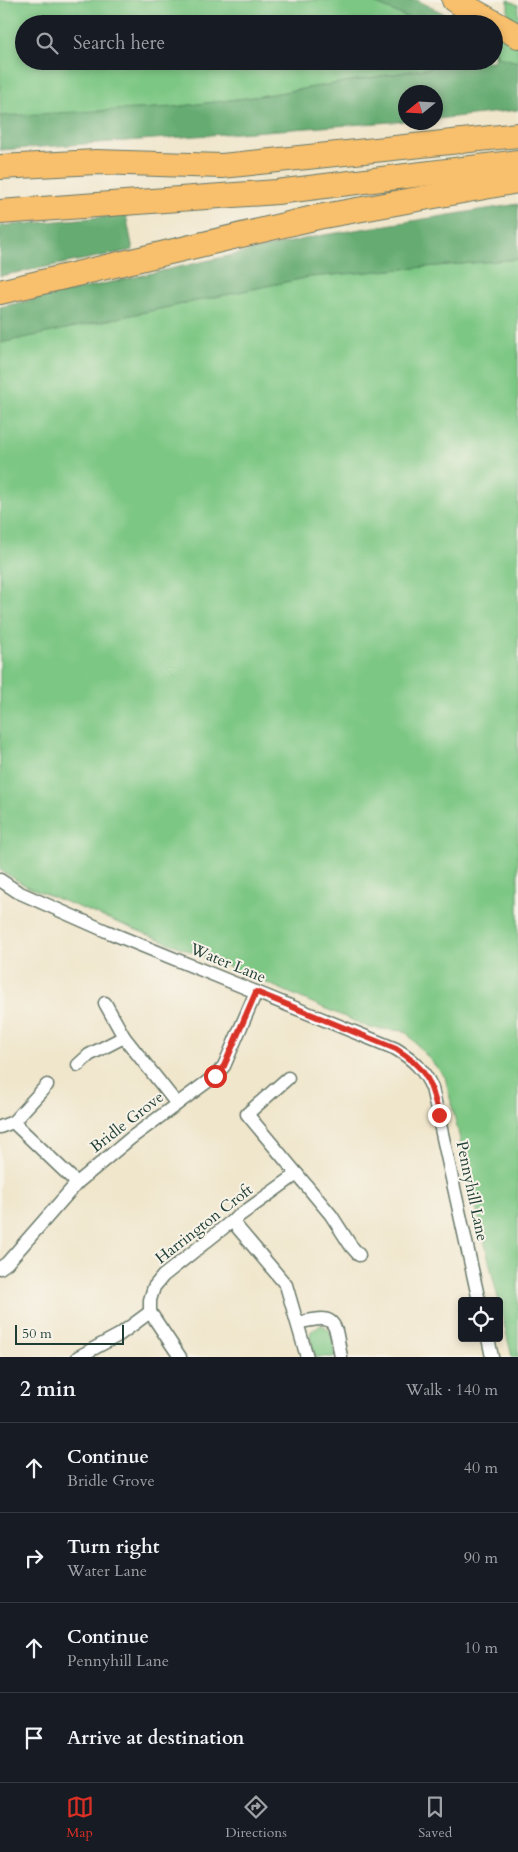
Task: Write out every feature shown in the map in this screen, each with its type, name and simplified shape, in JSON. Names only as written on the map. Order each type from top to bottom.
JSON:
[{"type":"highway","points":[[454,0],[481,15]]},
{"type":"highway","points":[[503,28],[518,36]]},
{"type":"highway","points":[[0,167],[96,162],[222,166],[518,135]]},
{"type":"highway","points":[[0,212],[277,192],[518,162]]},
{"type":"highway","points":[[0,181],[200,166]]},
{"type":"highway","points":[[0,292],[318,217],[518,181]]},
{"type":"street","name":"Water Lane","points":[[0,880],[18,892],[106,931],[396,1049],[414,1060],[426,1075],[432,1088]]},
{"type":"street","name":"Bridle Grove","points":[[0,1268],[77,1183],[131,1138],[215,1076],[224,1066],[256,992]]},
{"type":"street","points":[[106,1003],[124,1037],[177,1104]]},
{"type":"street","points":[[78,1066],[89,1055],[124,1037]]},
{"type":"street","points":[[288,1078],[247,1114],[331,1215],[359,1255]]},
{"type":"street","points":[[0,1127],[13,1122],[47,1085]]},
{"type":"street","name":"Pennyhill Lane","points":[[432,1088],[479,1297]]},
{"type":"street","points":[[13,1122],[77,1183]]},
{"type":"street","name":"Harrington Croft","points":[[150,1312],[150,1300],[154,1287],[163,1276],[232,1221],[297,1174]]},
{"type":"street","points":[[232,1221],[286,1285],[307,1357]]},
{"type":"street","points":[[78,1357],[119,1335],[150,1312],[180,1357]]},
{"type":"street","points":[[298,1323],[320,1318],[330,1320],[335,1327],[341,1357]]},
{"type":"street","points":[[489,1342],[492,1357]]},
{"type":"green space","points":[[0,0],[368,0],[402,15],[15,15],[15,70],[418,70],[254,97],[175,107],[0,117]]},
{"type":"green space","points":[[368,0],[417,0],[447,15],[402,15]]},
{"type":"green space","points":[[508,0],[518,5],[518,20],[515,22],[508,20]]},
{"type":"green space","points":[[503,37],[518,46],[518,62],[503,58]]},
{"type":"green space","points":[[503,58],[518,62],[518,110],[443,118],[443,85],[398,85],[398,122],[0,150],[0,116],[175,107],[254,97],[418,70],[503,70]]},
{"type":"green space","points":[[518,204],[518,259],[309,277],[0,343],[0,307],[318,236]]},
{"type":"green space","points":[[126,215],[133,250],[0,276],[0,226]]},
{"type":"green space","points":[[518,259],[518,1357],[512,1357],[503,1319],[503,1297],[498,1297],[445,1077],[405,1031],[370,1028],[237,970],[28,887],[0,870],[0,343],[309,277]]},
{"type":"green space","points":[[320,1325],[325,1326],[330,1333],[336,1357],[315,1357],[310,1337],[311,1331]]},
{"type":"route","points":[[215,1076],[224,1066],[256,992],[396,1049],[414,1060],[426,1075],[432,1088],[439,1115]]}]
